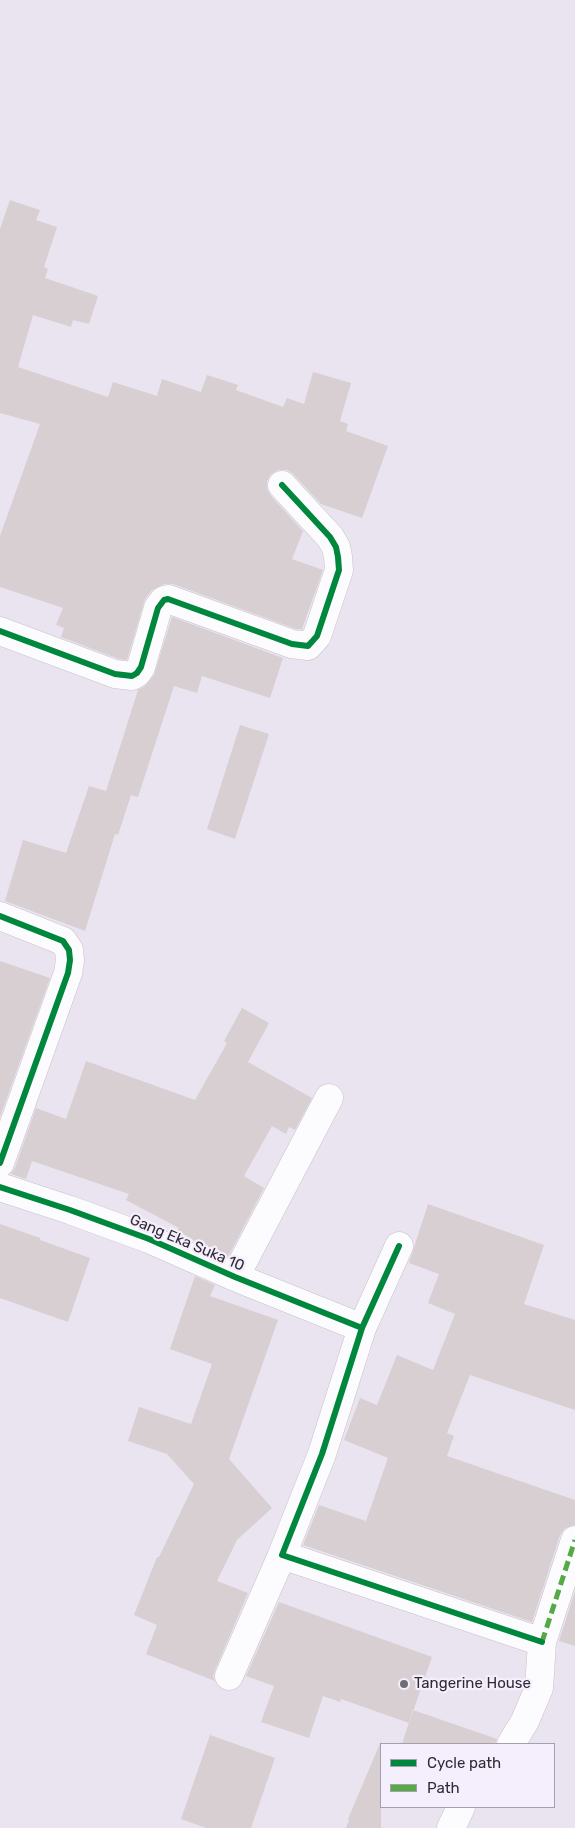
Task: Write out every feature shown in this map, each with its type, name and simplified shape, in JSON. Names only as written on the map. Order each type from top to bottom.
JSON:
[{"type":"street","points":[[0,631],[115,674],[132,676],[141,667],[158,608],[164,600],[168,599],[292,644],[308,646],[317,636],[339,570],[338,557],[336,547],[330,537],[282,485]]},
{"type":"street","points":[[0,916],[63,941],[69,950],[70,960],[68,974],[0,1163]]},
{"type":"street","points":[[235,1277],[328,1098]]},
{"type":"street","name":"Gang Eka Suka 10","points":[[0,1186],[149,1239],[235,1277],[362,1328]]},
{"type":"street","points":[[229,1676],[282,1555],[322,1454],[362,1328],[399,1246]]},
{"type":"street","points":[[512,1743],[525,1721],[539,1688],[542,1642],[575,1540]]},
{"type":"street","points":[[282,1555],[542,1642]]},
{"type":"street","points":[[451,1828],[460,1808]]},
{"type":"building","points":[[10,200],[40,210],[36,220],[57,227],[44,267],[48,269],[45,278],[98,296],[89,324],[73,320],[71,327],[33,315],[18,367],[108,397],[113,382],[157,396],[162,379],[201,392],[207,375],[238,385],[236,390],[283,407],[287,398],[304,404],[313,372],[351,383],[340,421],[348,424],[346,431],[388,446],[362,518],[321,504],[287,470],[278,470],[271,474],[267,481],[267,489],[271,496],[303,531],[292,559],[323,570],[302,629],[296,629],[173,584],[164,584],[152,590],[145,599],[127,660],[119,659],[61,637],[64,628],[56,625],[63,608],[0,587],[0,536],[40,424],[0,413],[0,229]]},
{"type":"building","points":[[172,617],[283,658],[270,698],[202,676],[197,693],[174,686],[138,797],[131,795],[118,835],[115,834],[85,931],[5,901],[23,840],[66,853],[89,786],[106,791],[138,690],[145,686],[154,675]]},
{"type":"building","points":[[240,725],[269,734],[235,839],[207,829]]},
{"type":"building","points":[[0,961],[50,978],[0,1117]]},
{"type":"building","points":[[242,1008],[269,1023],[248,1062],[312,1098],[295,1130],[289,1127],[286,1134],[272,1126],[244,1176],[264,1188],[228,1257],[205,1247],[177,1230],[179,1228],[126,1200],[129,1194],[32,1161],[26,1179],[11,1174],[15,1168],[36,1108],[66,1119],[86,1061],[195,1100],[227,1043],[224,1041]]},
{"type":"building","points":[[428,1204],[544,1245],[524,1304],[575,1320],[575,1410],[470,1375],[447,1433],[454,1436],[447,1456],[575,1500],[575,1525],[565,1528],[560,1535],[532,1622],[303,1545],[319,1505],[366,1521],[388,1458],[344,1440],[360,1398],[377,1405],[397,1355],[433,1370],[455,1314],[428,1303],[439,1274],[409,1263]]},
{"type":"building","points":[[0,1224],[90,1258],[68,1322],[0,1298]]},
{"type":"building","points":[[195,1276],[215,1285],[210,1296],[278,1320],[229,1459],[272,1508],[237,1540],[217,1581],[248,1593],[215,1670],[213,1677],[215,1681],[146,1654],[157,1625],[134,1615],[157,1557],[159,1557],[194,1484],[167,1454],[128,1441],[139,1407],[191,1424],[212,1364],[170,1349]]},
{"type":"building","points":[[575,1591],[575,1646],[559,1641]]},
{"type":"building","points":[[279,1602],[432,1657],[409,1723],[341,1699],[340,1702],[323,1696],[309,1738],[261,1722],[274,1686],[246,1676]]},
{"type":"building","points":[[413,1710],[497,1739],[495,1743],[402,1743]]},
{"type":"building","points":[[210,1735],[275,1758],[251,1828],[206,1828],[181,1819]]},
{"type":"building","points":[[380,1743],[381,1828],[346,1828]]},
{"type":"marked path","points":[[542,1642],[575,1540]]},
{"type":"cycle path","points":[[0,631],[115,674],[132,676],[141,667],[158,608],[164,600],[168,599],[292,644],[308,646],[317,636],[339,570],[338,557],[336,547],[330,537],[282,485]]},
{"type":"cycle path","points":[[0,916],[63,941],[69,950],[70,960],[68,973],[0,1163]]},
{"type":"cycle path","points":[[0,1187],[149,1239],[235,1277],[362,1328]]},
{"type":"cycle path","points":[[399,1246],[362,1328],[322,1454],[282,1555],[542,1642]]},
{"type":"place","name":"Tangerine House","points":[[404,1684]]}]
